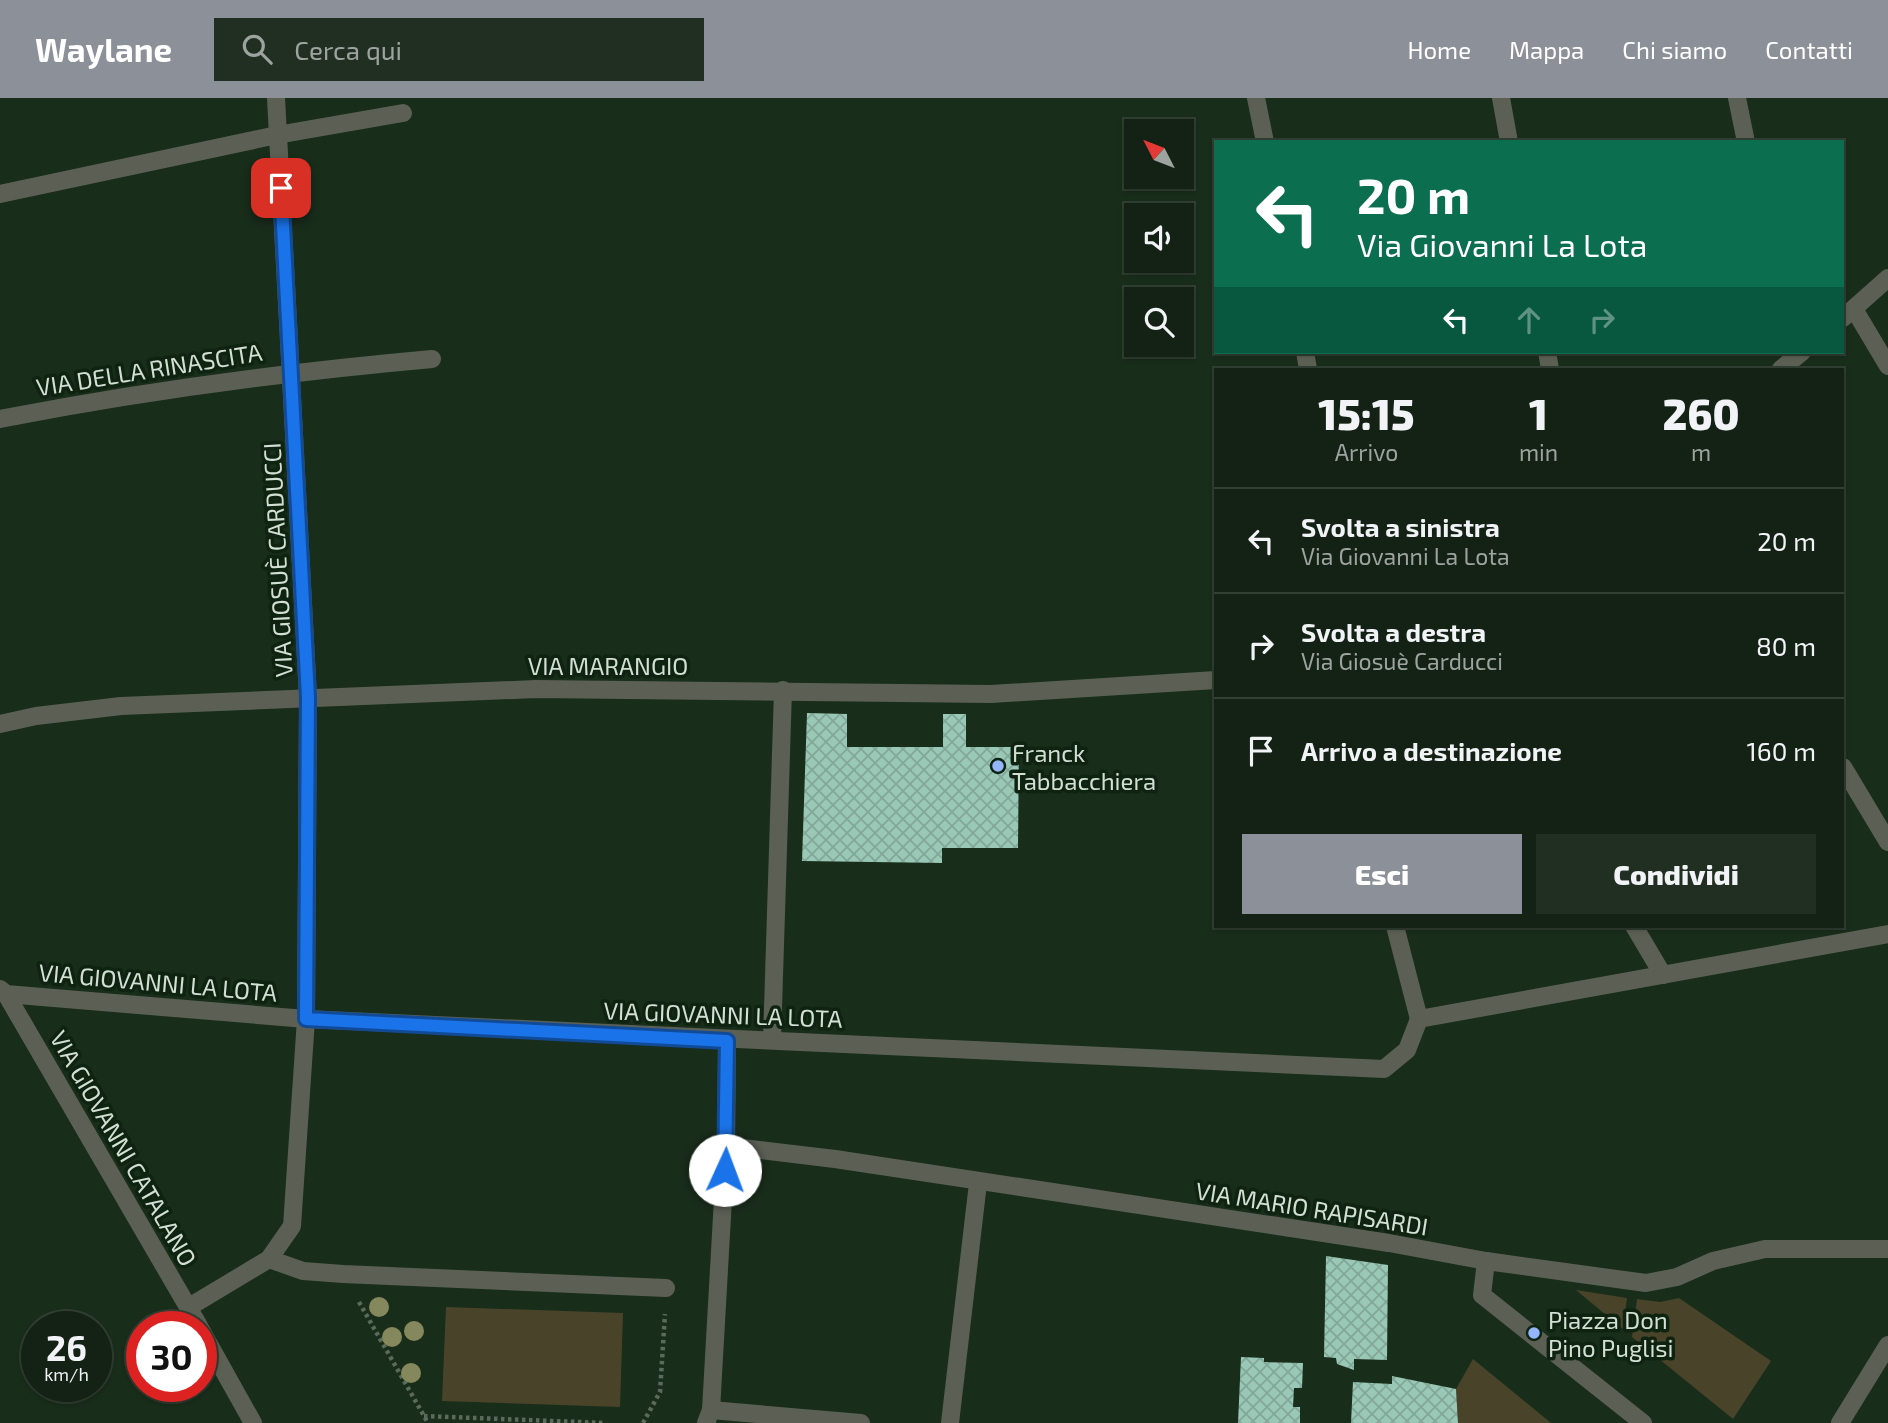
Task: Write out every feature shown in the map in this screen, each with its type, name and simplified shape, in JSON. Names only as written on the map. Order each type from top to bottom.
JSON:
[{"type":"street","name":"VIA GIOSUÈ CARDUCCI","points":[[269,1259],[292,1226],[306,1019],[308,697],[276,98]]},
{"type":"street","points":[[1256,98],[1265,140]]},
{"type":"street","points":[[1501,98],[1509,140]]},
{"type":"street","points":[[1737,98],[1746,140]]},
{"type":"street","points":[[0,194],[277,135],[402,113]]},
{"type":"street","points":[[1888,278],[1848,314],[1888,366]]},
{"type":"street","name":"VIA DELLA RINASCITA","points":[[0,419],[109,397],[292,371],[432,359]]},
{"type":"street","name":"VIA MARANGIO","points":[[0,724],[36,716],[121,706],[308,697],[536,689],[991,694],[1214,680]]},
{"type":"street","points":[[772,1040],[783,690]]},
{"type":"street","points":[[1844,769],[1888,842]]},
{"type":"street","points":[[1396,928],[1419,1019],[1888,934]]},
{"type":"street","points":[[1635,928],[1663,975]]},
{"type":"street","name":"VIA GIOVANNI LA LOTA","points":[[3,991],[306,1019],[727,1041],[772,1040],[1384,1069],[1407,1050],[1419,1019]]},
{"type":"street","name":"VIA GIOVANNI CATALANO","points":[[3,991],[191,1311]]},
{"type":"street","points":[[727,1041],[726,1146],[709,1417],[862,1423]]},
{"type":"street","name":"VIA MARIO RAPISARDI","points":[[726,1146],[835,1159],[978,1183],[1375,1241],[1486,1261],[1646,1283],[1677,1277],[1713,1261],[1765,1249],[1888,1249]]},
{"type":"street","points":[[950,1423],[978,1183]]},
{"type":"street","points":[[189,1307],[269,1259],[303,1271],[343,1274],[666,1288]]},
{"type":"street","points":[[1486,1261],[1482,1295],[1643,1423]]},
{"type":"street","points":[[1840,1423],[1888,1345]]},
{"type":"street","name":"VIA GIOVANNI CATALANO","points":[[217,1358],[253,1423]]},
{"type":"path","points":[[343,1274],[428,1423]]},
{"type":"path","points":[[643,1423],[660,1392],[666,1288]]},
{"type":"path","points":[[424,1416],[604,1423]]},
{"type":"shaded area","points":[[1576,1290],[1627,1298],[1623,1329]]},
{"type":"shaded area","points":[[1679,1298],[1771,1361],[1733,1419],[1632,1337],[1637,1299],[1660,1302]]},
{"type":"shaded area","points":[[446,1307],[623,1313],[620,1407],[442,1401]]},
{"type":"shaded area","points":[[1473,1359],[1551,1423],[1458,1423],[1456,1389]]},
{"type":"building","points":[[807,713],[847,714],[847,747],[943,747],[943,714],[966,714],[966,747],[1019,747],[1018,848],[942,848],[942,863],[802,861]]},
{"type":"building","points":[[1326,1256],[1388,1265],[1387,1360],[1354,1359],[1354,1370],[1337,1364],[1336,1358],[1324,1357]]},
{"type":"building","points":[[1241,1357],[1264,1358],[1264,1362],[1303,1363],[1302,1388],[1294,1388],[1293,1407],[1300,1407],[1300,1423],[1238,1423]]},
{"type":"building","points":[[1392,1376],[1456,1389],[1458,1423],[1351,1423],[1353,1382],[1392,1384]]},
{"type":"place","name":"Franck Tabbacchiera","points":[[998,766]]},
{"type":"place","name":"Piazza Don Pino Puglisi","points":[[1534,1333]]},
{"type":"route","points":[[281,188],[308,697],[306,1019],[727,1041],[725,1170]]}]
